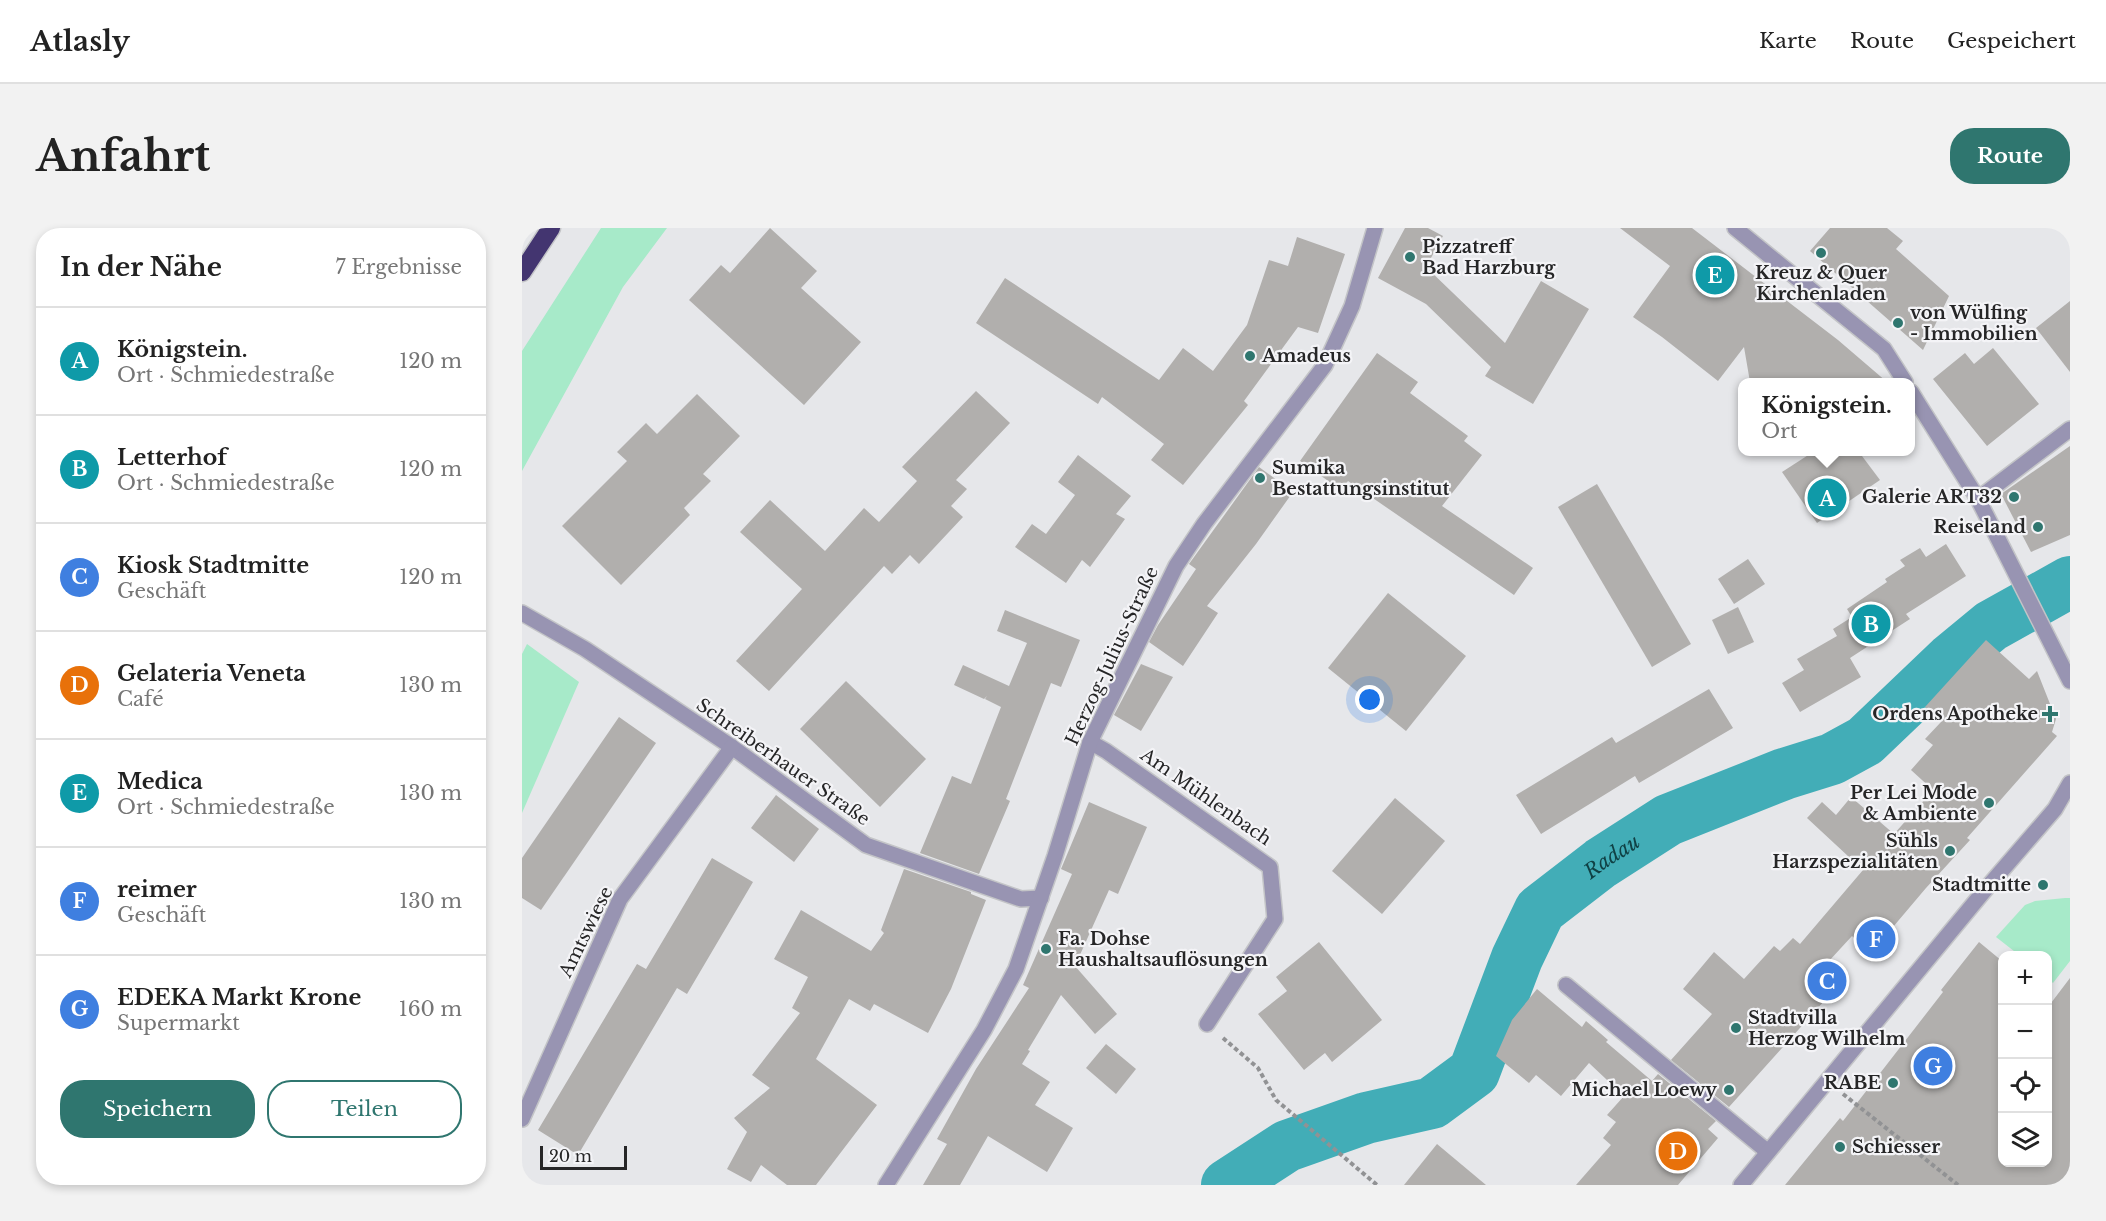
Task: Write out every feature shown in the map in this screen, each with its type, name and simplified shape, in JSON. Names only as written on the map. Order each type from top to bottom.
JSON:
[{"type":"highway","points":[[522,272],[550,228]]},
{"type":"street","name":"Herzog-Julius-Straße","points":[[886,1185],[984,1030],[1016,969],[1090,742],[1176,566],[1204,524],[1325,366],[1352,306],[1375,228]]},
{"type":"street","points":[[1735,228],[1884,348],[1903,378]]},
{"type":"street","points":[[1915,398],[1978,499],[2070,681]]},
{"type":"street","points":[[1978,499],[2070,429]]},
{"type":"street","name":"Schreiberhauer Straße","points":[[522,613],[585,649],[732,747],[866,844],[1021,899],[1041,898]]},
{"type":"street","name":"Am Mühlenbach","points":[[1090,742],[1116,757],[1270,867],[1275,919],[1207,1024]]},
{"type":"street","name":"Amtswiese","points":[[522,1119],[620,899],[732,747]]},
{"type":"street","points":[[1741,1185],[2055,809],[2070,783]]},
{"type":"street","points":[[2055,809],[2070,803]]},
{"type":"street","points":[[1566,985],[1768,1152]]},
{"type":"path","points":[[1207,1024],[1258,1068],[1276,1100],[1377,1185]]},
{"type":"path","points":[[1826,1081],[1958,1185]]},
{"type":"green space","points":[[601,228],[667,228],[623,287],[522,471],[522,351]]},
{"type":"green space","points":[[527,644],[579,682],[522,813],[522,654]]},
{"type":"green space","points":[[2070,898],[2070,961],[2053,983],[2052,951],[2014,951],[1996,937],[2025,905],[2035,901]]},
{"type":"building","points":[[770,228],[817,271],[801,288],[861,342],[804,405],[689,300],[721,265],[730,273]]},
{"type":"building","points":[[1405,228],[1428,228],[1443,236],[1426,267],[1505,343],[1541,281],[1589,309],[1533,404],[1485,376],[1491,367],[1426,304],[1378,278]]},
{"type":"building","points":[[1620,228],[1692,228],[1838,340],[1882,378],[1749,378],[1744,347],[1718,381],[1633,317],[1670,266]]},
{"type":"building","points":[[1830,228],[1887,228],[1903,241],[1896,249],[1949,296],[1923,350],[1810,251]]},
{"type":"building","points":[[1297,237],[1345,254],[1318,333],[1298,327],[1244,401],[1248,405],[1183,485],[1151,460],[1164,444],[1102,397],[1098,404],[976,323],[1005,278],[1159,380],[1183,348],[1213,371],[1247,325],[1269,260],[1288,266]]},
{"type":"building","points":[[2070,301],[2070,372],[2036,328]]},
{"type":"building","points":[[1993,348],[2039,404],[1987,446],[1933,379],[1965,353],[1974,364]]},
{"type":"building","points":[[1377,353],[1418,382],[1410,393],[1468,436],[1464,441],[1482,455],[1442,506],[1533,568],[1514,595],[1348,481],[1341,490],[1300,461]]},
{"type":"building","points":[[976,391],[1010,423],[956,480],[967,489],[951,506],[963,517],[919,564],[910,555],[892,574],[884,566],[769,691],[736,661],[802,589],[740,532],[770,500],[825,551],[864,508],[879,522],[917,481],[902,467]]},
{"type":"building","points":[[697,394],[740,436],[703,474],[711,481],[684,508],[690,515],[621,585],[562,526],[627,461],[617,452],[646,423],[657,434]]},
{"type":"building","points":[[2070,446],[2070,535],[2031,552],[2001,494]]},
{"type":"building","points":[[1078,455],[1131,496],[1116,514],[1125,519],[1090,567],[1082,560],[1066,583],[1015,547],[1032,524],[1046,534],[1075,495],[1058,482]]},
{"type":"building","points":[[1807,456],[1862,456],[1880,480],[1817,523],[1782,472]]},
{"type":"building","points":[[1259,467],[1293,492],[1207,606],[1218,613],[1183,666],[1149,642],[1196,569],[1189,564]]},
{"type":"building","points":[[1597,484],[1691,644],[1652,667],[1558,507]]},
{"type":"building","points":[[1946,544],[1966,576],[1906,614],[1910,619],[1850,658],[1861,677],[1800,712],[1782,683],[1804,670],[1797,659],[1837,636],[1833,629],[1852,617],[1847,609],[1887,582],[1885,579],[1905,566],[1900,560],[1920,548],[1926,557]]},
{"type":"building","points":[[1748,559],[1765,584],[1734,604],[1718,579]]},
{"type":"building","points":[[1388,593],[1466,656],[1406,731],[1328,668]]},
{"type":"building","points":[[1738,607],[1754,642],[1728,654],[1712,620]]},
{"type":"building","points":[[1005,610],[1080,640],[1061,687],[1051,683],[1006,799],[1010,801],[979,874],[920,853],[952,776],[971,784],[1001,707],[985,699],[987,696],[984,699],[954,685],[963,665],[1009,686],[1027,643],[997,631]]},
{"type":"building","points":[[1986,640],[2029,679],[2037,671],[2056,719],[2052,732],[2057,736],[1967,838],[1970,840],[1871,953],[1852,936],[1829,961],[1834,990],[1729,1107],[1671,1060],[1712,1014],[1683,989],[1714,952],[1744,979],[1774,946],[1780,951],[1793,938],[1800,944],[1863,870],[1807,818],[1822,802],[1836,815],[1851,797],[1894,834],[1933,790],[1911,770],[1933,745],[1925,739],[1941,722],[1925,707]]},
{"type":"building","points":[[1141,664],[1173,677],[1141,731],[1114,715]]},
{"type":"building","points":[[846,681],[926,759],[880,807],[800,729]]},
{"type":"building","points":[[1709,689],[1733,728],[1639,783],[1635,776],[1541,834],[1516,795],[1612,737],[1616,743]]},
{"type":"building","points":[[619,717],[656,743],[541,910],[522,898],[522,858]]},
{"type":"building","points":[[776,795],[819,829],[794,862],[751,828]]},
{"type":"building","points":[[1395,798],[1445,841],[1382,914],[1332,871]]},
{"type":"building","points":[[1089,802],[1147,827],[1118,894],[1109,890],[1075,966],[1117,1014],[1095,1034],[1061,995],[1022,1064],[1050,1082],[1035,1105],[1073,1128],[1047,1172],[988,1136],[960,1185],[923,1185],[947,1144],[937,1139],[976,1069],[1029,988],[1023,985],[1072,874],[1061,869]]},
{"type":"building","points":[[712,858],[753,882],[687,994],[677,988],[578,1155],[538,1130],[637,964],[646,969]]},
{"type":"building","points":[[904,869],[971,892],[986,900],[951,989],[928,1033],[874,1004],[870,1011],[849,999],[816,1059],[877,1105],[816,1185],[787,1185],[761,1165],[751,1182],[727,1169],[747,1132],[734,1118],[770,1088],[752,1075],[800,1013],[792,1008],[808,977],[774,959],[801,910],[871,951],[884,933],[881,930]]},
{"type":"building","points":[[1319,942],[1382,1020],[1332,1062],[1325,1053],[1304,1070],[1258,1014],[1287,991],[1276,977]]},
{"type":"building","points":[[1979,942],[1998,958],[1998,1167],[2052,1167],[2052,1002],[2070,978],[2070,1185],[1785,1185],[1840,1118],[1843,1121],[1943,992],[1941,990]]},
{"type":"building","points":[[1537,989],[1582,1027],[1586,1021],[1608,1040],[1606,1042],[1652,1081],[1658,1074],[1716,1121],[1708,1129],[1718,1138],[1678,1185],[1576,1185],[1611,1145],[1603,1138],[1616,1122],[1607,1115],[1624,1096],[1589,1063],[1561,1096],[1536,1075],[1529,1083],[1496,1056],[1512,1020]]},
{"type":"building","points":[[1106,1044],[1136,1069],[1116,1094],[1086,1068]]},
{"type":"building","points":[[1437,1144],[1486,1185],[1404,1185]]},
{"type":"waterway","name":"Radau","points":[[1227,1185],[1287,1146],[1366,1118],[1432,1103],[1474,1072],[1517,958],[1540,910],[1601,863],[1668,820],[1784,774],[1832,759],[1865,741],[1951,659],[1991,626],[2070,582]]},
{"type":"place","name":"Kreuz & Quer Kirchenladen","points":[[1821,253]]},
{"type":"place","name":"Pizzatreff Bad Harzburg","points":[[1410,257]]},
{"type":"place","name":"Medica","points":[[1715,275]]},
{"type":"place","name":"von Wülfing - Immobilien","points":[[1898,323]]},
{"type":"place","name":"Amadeus","points":[[1250,356]]},
{"type":"place","name":"Sumika Bestattungsinstitut","points":[[1260,478]]},
{"type":"place","name":"Galerie ART32","points":[[2014,497]]},
{"type":"place","name":"Königstein.","points":[[1827,498]]},
{"type":"place","name":"Reiseland","points":[[2038,527]]},
{"type":"place","name":"Letterhof","points":[[1871,624]]},
{"type":"place","name":"Ordens Apotheke","points":[[2050,714]]},
{"type":"place","name":"Per Lei Mode & Ambiente","points":[[1989,803]]},
{"type":"place","name":"Sühls Harzspezialitäten","points":[[1950,851]]},
{"type":"place","name":"Stadtmitte","points":[[2043,885]]},
{"type":"place","name":"reimer","points":[[1876,939]]},
{"type":"place","name":"Fa. Dohse Haushaltsauflösungen","points":[[1046,949]]},
{"type":"place","name":"Kiosk Stadtmitte","points":[[1827,981]]},
{"type":"place","name":"Stadtvilla Herzog Wilhelm","points":[[1736,1028]]},
{"type":"place","name":"EDEKA Markt Krone","points":[[1933,1066]]},
{"type":"place","name":"RABE","points":[[1893,1083]]},
{"type":"place","name":"Michael Loewy","points":[[1729,1090]]},
{"type":"place","name":"Schiesser","points":[[1840,1147]]},
{"type":"place","name":"Gelateria Veneta","points":[[1678,1151]]}]
